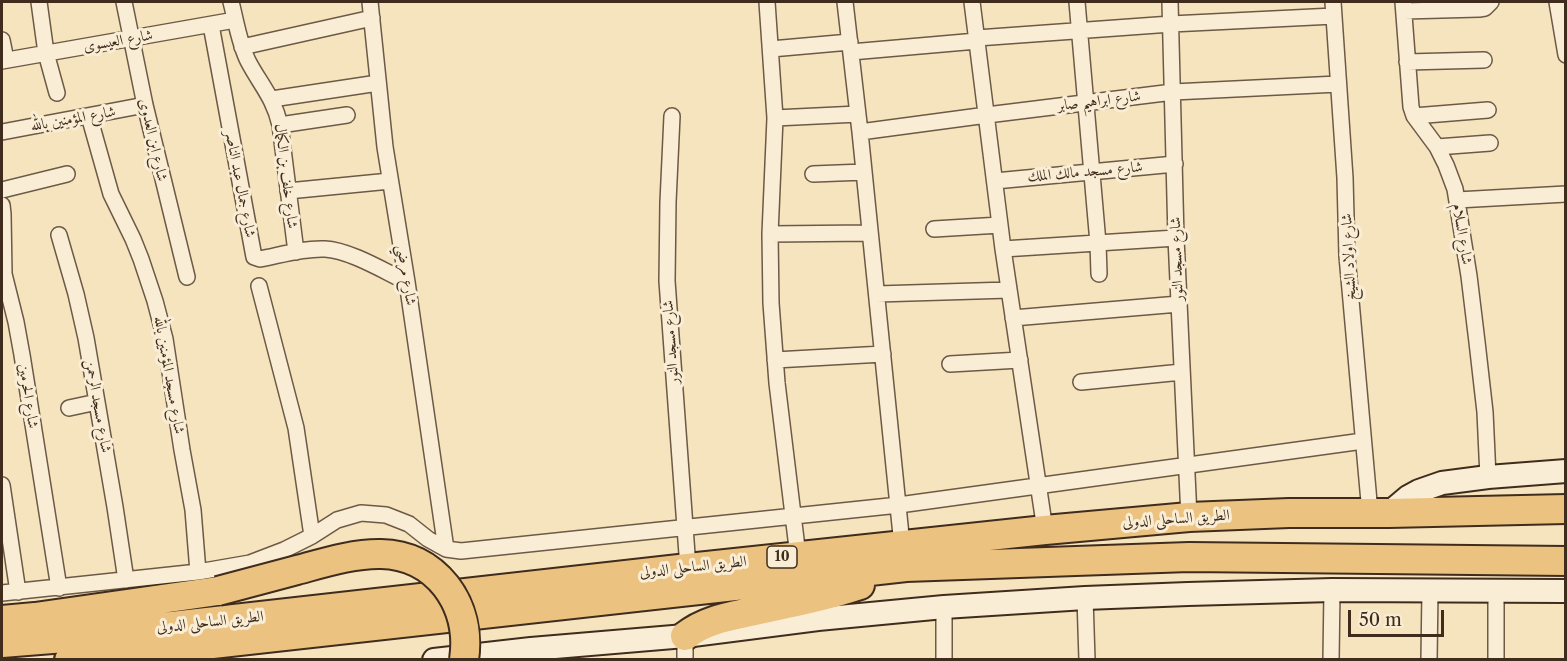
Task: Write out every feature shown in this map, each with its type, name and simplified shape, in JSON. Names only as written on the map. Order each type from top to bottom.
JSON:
[{"type":"highway","name":"الطريق الساحلى الدولى","points":[[69,660],[904,556],[1045,530],[1189,517],[1289,513],[1566,509]]},
{"type":"highway","points":[[2,620],[45,616],[208,582],[355,555],[380,554],[414,561],[442,582],[456,602],[464,624],[466,647],[478,658]]},
{"type":"highway","name":"الطريق الساحلى الدولى","points":[[2,643],[65,638],[798,556],[1566,561]]},
{"type":"highway","points":[[685,648],[693,629],[711,621],[831,594],[878,579],[904,556]]},
{"type":"street","points":[[39,2],[46,53],[57,93]]},
{"type":"street","name":"شارع ابن العدوى","points":[[124,2],[145,105],[187,277]]},
{"type":"street","name":"شارع خلف بن الكمال","points":[[231,2],[249,62],[277,111],[296,252]]},
{"type":"street","name":"شارع مرضي","points":[[370,2],[385,147],[446,549]]},
{"type":"street","points":[[767,2],[775,118],[770,234],[771,303],[775,360],[798,556]]},
{"type":"street","points":[[845,2],[904,556]]},
{"type":"street","points":[[972,2],[1003,249],[1045,530]]},
{"type":"street","points":[[1077,2],[1099,274]]},
{"type":"street","name":"شارع مسجد النور","points":[[1170,2],[1176,238],[1189,517]]},
{"type":"street","points":[[1403,6],[1479,9],[1485,8],[1491,2]]},
{"type":"street","points":[[1557,2],[1566,55]]},
{"type":"street","name":"شارع السلام","points":[[1403,6],[1411,107],[1414,116],[1437,147],[1452,179],[1457,200],[1469,276],[1485,412],[1488,477]]},
{"type":"street","points":[[771,49],[977,40],[1333,9]]},
{"type":"street","name":"شارع اولاد الشيخ","points":[[1333,9],[1345,178],[1347,256],[1363,441],[1379,513]]},
{"type":"street","points":[[243,47],[372,18]]},
{"type":"street","name":"شارع العيسوى","points":[[4,61],[235,20]]},
{"type":"street","name":"شارع جمال عبد الناصر","points":[[211,25],[253,254],[260,259],[325,249],[340,252],[407,282]]},
{"type":"street","points":[[2,40],[4,61]]},
{"type":"street","points":[[1407,62],[1484,60]]},
{"type":"street","points":[[272,99],[378,83]]},
{"type":"street","name":"شارع ابراهيم صابر","points":[[860,132],[1173,92],[1338,84]]},
{"type":"street","name":"شارع المؤمنين بالله","points":[[2,132],[145,105]]},
{"type":"street","points":[[1414,116],[1488,110]]},
{"type":"street","points":[[775,118],[858,114]]},
{"type":"street","points":[[280,124],[347,115]]},
{"type":"street","name":"شارع مسجد المؤمنين بالله","points":[[89,116],[111,194],[141,259],[165,339],[182,450],[208,582]]},
{"type":"street","name":"شارع مسجد النور","points":[[672,116],[667,281],[688,567]]},
{"type":"street","points":[[1437,147],[1490,143]]},
{"type":"street","name":"شارع مسجد مالك الملك","points":[[995,181],[1175,164]]},
{"type":"street","points":[[813,174],[864,172]]},
{"type":"street","points":[[2,190],[68,174]]},
{"type":"street","points":[[288,191],[390,181]]},
{"type":"street","points":[[1457,200],[1566,195]]},
{"type":"street","name":"شارع الحرمين","points":[[2,205],[4,274],[22,355],[59,588]]},
{"type":"street","points":[[934,229],[1000,225]]},
{"type":"street","points":[[770,234],[870,233]]},
{"type":"street","name":"شارع مسجد الرحمن","points":[[59,235],[86,338],[126,580]]},
{"type":"street","points":[[1003,249],[1176,238]]},
{"type":"street","points":[[259,286],[296,428],[312,536]]},
{"type":"street","points":[[877,294],[1009,290]]},
{"type":"street","points":[[1013,318],[1179,304]]},
{"type":"street","points":[[775,360],[883,354]]},
{"type":"street","points":[[950,364],[1020,360]]},
{"type":"street","points":[[1081,381],[1182,372]]},
{"type":"street","points":[[69,408],[97,402]]},
{"type":"street","points":[[2,593],[126,580],[208,582],[284,550],[337,520],[361,513],[386,515],[409,524],[446,549],[461,551],[899,505],[1363,441]]},
{"type":"street","points":[[1379,513],[1430,487],[1455,481],[1566,471]]},
{"type":"street","points":[[2,485],[18,592]]},
{"type":"street","points":[[434,660],[685,648],[818,619],[944,607],[1085,598],[1332,591],[1566,591]]},
{"type":"street","points":[[1331,660],[1332,591]]},
{"type":"street","points":[[1429,660],[1430,591]]},
{"type":"street","points":[[1496,591],[1496,660]]},
{"type":"street","points":[[1085,598],[1087,660]]},
{"type":"street","points":[[944,607],[944,660]]}]
